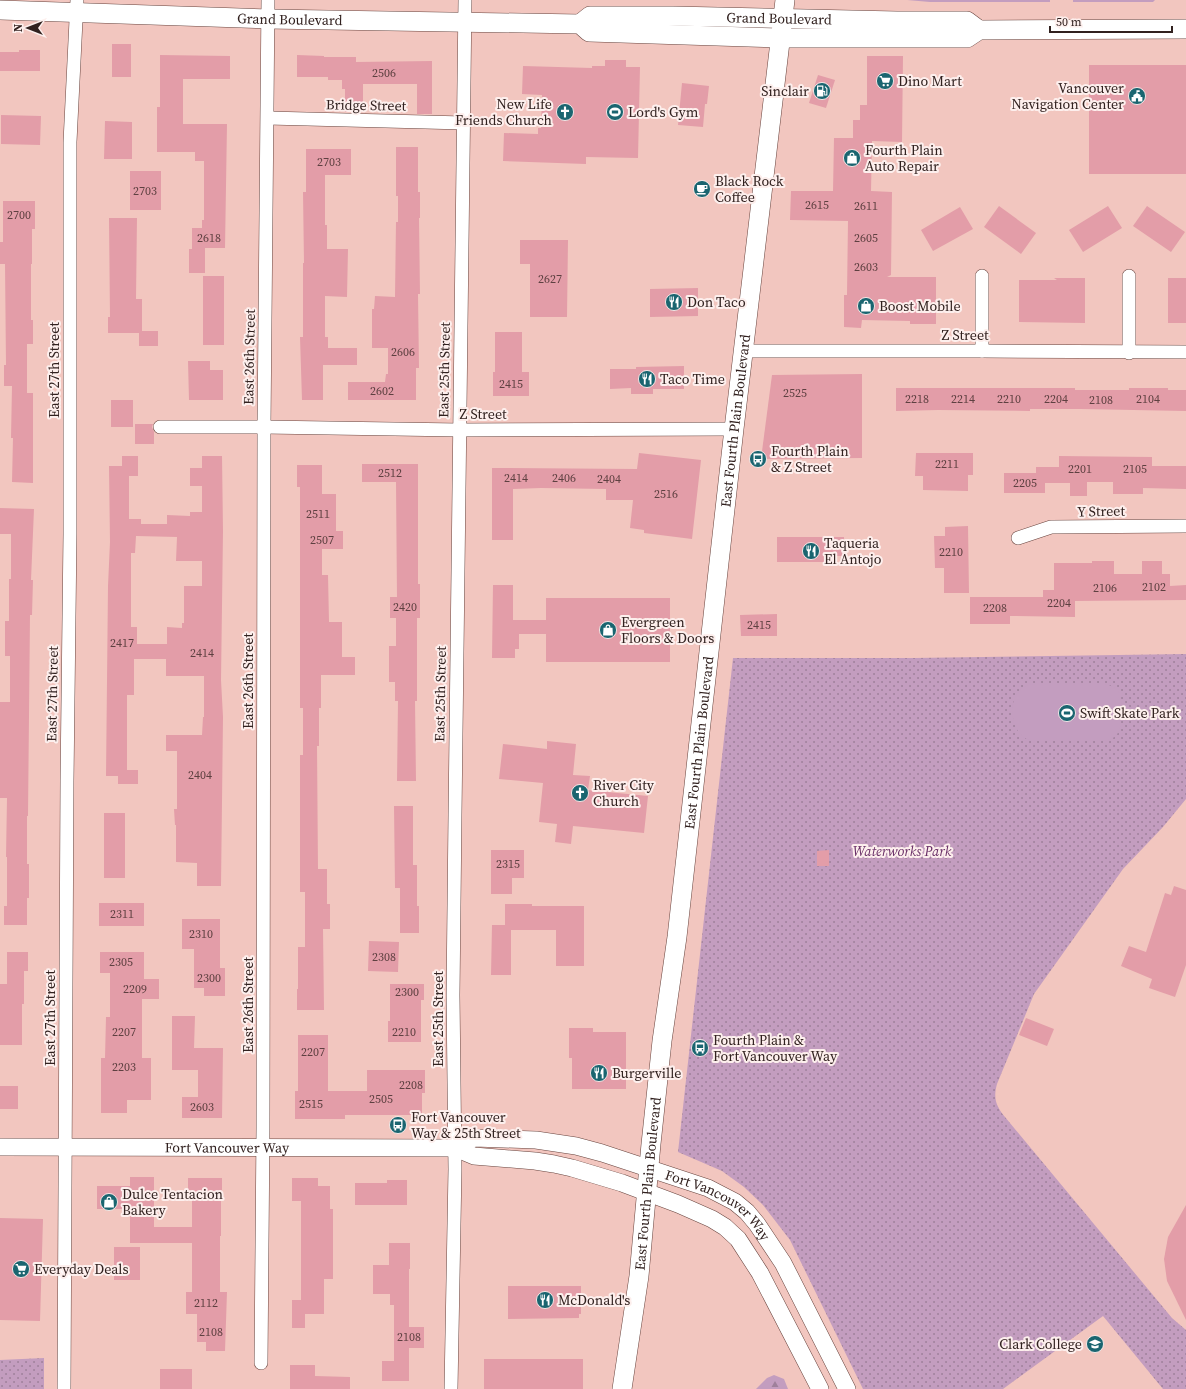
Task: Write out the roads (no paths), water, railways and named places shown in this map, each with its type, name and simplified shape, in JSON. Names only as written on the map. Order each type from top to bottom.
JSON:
[{"type":"main road","name":"East Fourth Plain Boulevard","points":[[622,1389],[639,1276],[648,1168],[662,1041],[677,937],[743,351],[785,0]]},
{"type":"main road","name":"Grand Boulevard","points":[[0,10],[76,6],[268,19],[580,24],[590,16],[967,21],[979,30]]},
{"type":"main road","name":"Grand Boulevard","points":[[580,24],[589,32],[780,38],[967,38],[979,30],[1186,29]]},
{"type":"street","name":"East 26th Street","points":[[261,1363],[263,1147],[264,427],[268,0]]},
{"type":"street","name":"East 25th Street","points":[[451,1389],[455,1148],[453,995],[465,0]]},
{"type":"street","name":"East 27th Street","points":[[64,1389],[67,781],[70,534],[70,142],[76,6]]},
{"type":"street","name":"Bridge Street","points":[[268,118],[464,123]]},
{"type":"street","points":[[982,276],[982,351]]},
{"type":"street","points":[[1129,276],[1130,353]]},
{"type":"street","name":"Z Street","points":[[743,351],[1186,352]]},
{"type":"street","name":"Z Street","points":[[160,427],[459,430],[734,430]]},
{"type":"street","name":"Y Street","points":[[1018,538],[1051,527],[1186,526]]},
{"type":"street","name":"Fort Vancouver Way","points":[[455,1148],[474,1138],[536,1140],[576,1146],[602,1152],[708,1188],[735,1202],[747,1212],[783,1263],[847,1389]]},
{"type":"street","name":"Fort Vancouver Way","points":[[0,1147],[455,1148],[474,1156],[554,1164],[622,1184],[678,1204],[712,1219],[725,1227],[738,1239],[760,1273],[820,1389]]},
{"type":"place","name":"Dino Mart","points":[[885,81]]},
{"type":"place","name":"Sinclair","points":[[822,91]]},
{"type":"place","name":"Vancouver Navigation Center","points":[[1137,96]]},
{"type":"place","name":"New Life Friends Church","points":[[565,112]]},
{"type":"place","name":"Lord's Gym","points":[[615,112]]},
{"type":"place","name":"Fourth Plain Auto Repair","points":[[852,158]]},
{"type":"place","name":"Black Rock Coffee","points":[[702,189]]},
{"type":"place","name":"Don Taco","points":[[674,302]]},
{"type":"place","name":"Boost Mobile","points":[[866,306]]},
{"type":"place","name":"Taco Time","points":[[647,379]]},
{"type":"place","name":"Fourth Plain & Z Street","points":[[758,459]]},
{"type":"place","name":"Taqueria El Antojo","points":[[811,551]]},
{"type":"place","name":"Evergreen Floors & Doors","points":[[608,630]]},
{"type":"place","name":"Swift Skate Park","points":[[1067,713]]},
{"type":"place","name":"River City Church","points":[[580,793]]},
{"type":"place","name":"Fourth Plain & Fort Vancouver Way","points":[[700,1048]]},
{"type":"place","name":"Burgerville","points":[[599,1073]]},
{"type":"place","name":"Fort Vancouver Way & 25th Street","points":[[398,1125]]},
{"type":"place","name":"Dulce Tentacion Bakery","points":[[109,1202]]},
{"type":"place","name":"Everyday Deals","points":[[21,1269]]},
{"type":"place","name":"McDonald's","points":[[545,1300]]},
{"type":"place","name":"Clark College","points":[[1095,1344]]},
{"type":"park label","name":"Waterworks Park","points":[[902,851]]}]
